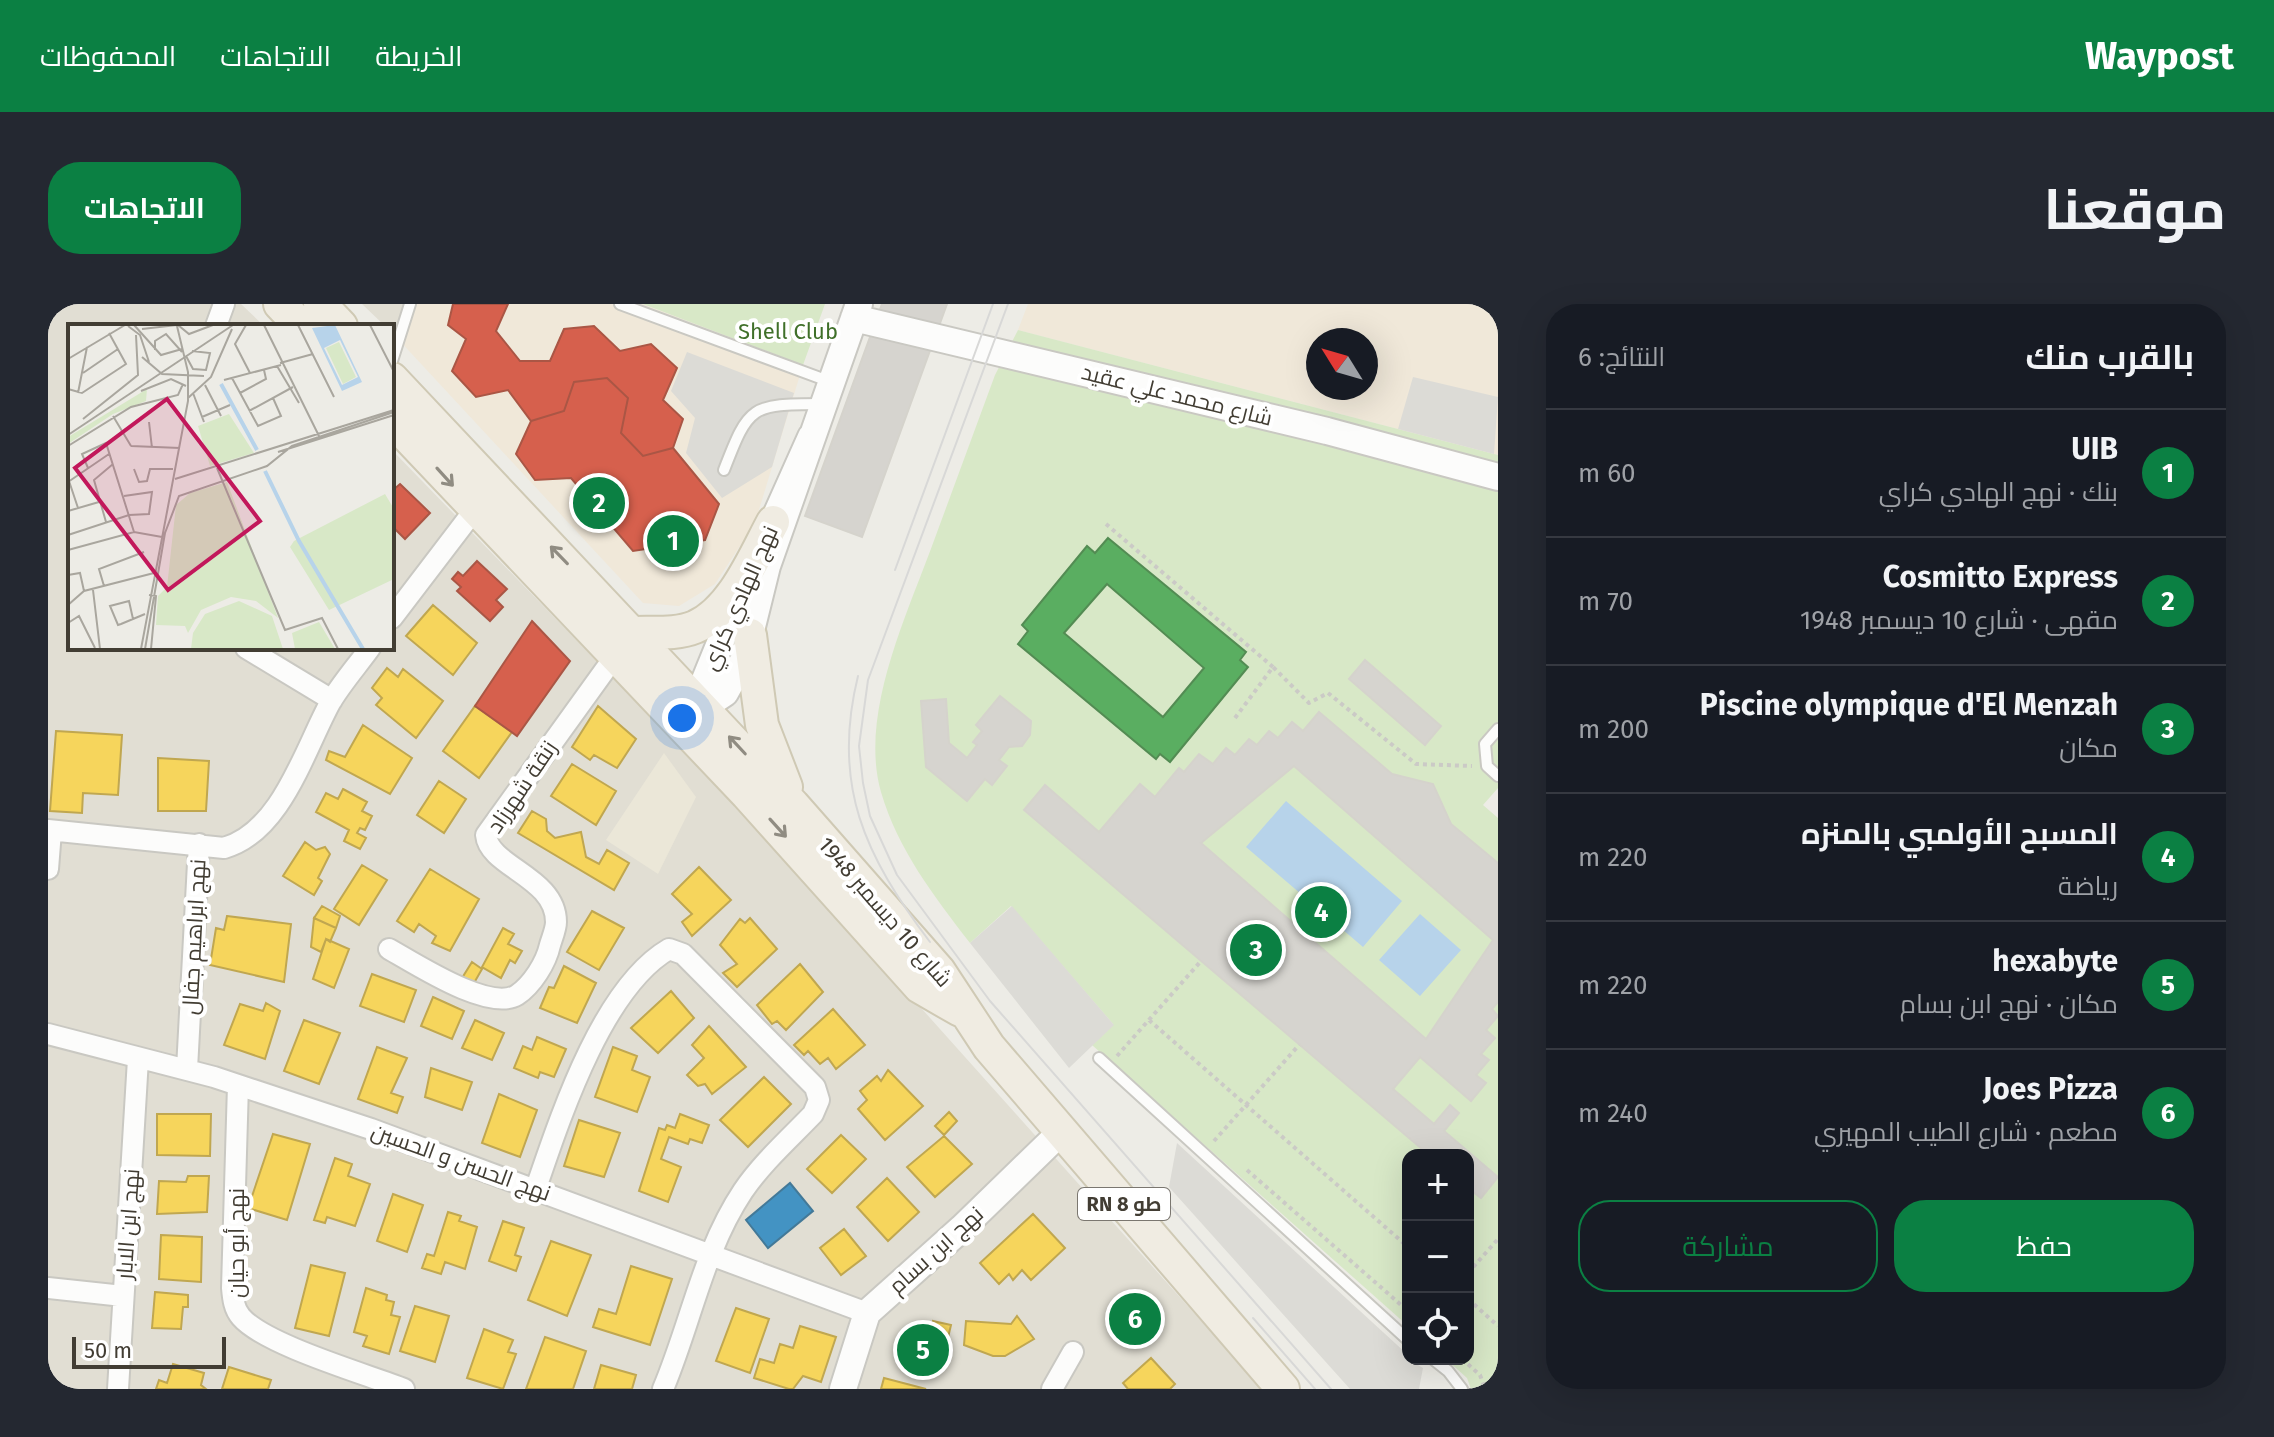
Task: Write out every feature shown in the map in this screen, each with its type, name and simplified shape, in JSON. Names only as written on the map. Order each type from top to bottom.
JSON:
[{"type":"main road","points":[[280,304],[299,324]]},
{"type":"main road","points":[[320,304],[339,324]]},
{"type":"main road","name":"شارع 10 ديسمبر 1948","points":[[394,382],[484,498],[691,716],[920,987],[969,1016]]},
{"type":"main road","name":"شارع 10 ديسمبر 1948","points":[[394,422],[484,498]]},
{"type":"main road","points":[[624,645],[697,626],[719,609],[748,568],[773,522]]},
{"type":"main road","points":[[750,635],[762,725],[793,805]]},
{"type":"main road","name":"شارع 10 ديسمبر 1948","points":[[624,645],[660,703],[691,716],[793,805],[939,971],[969,1016]]},
{"type":"main road","name":"RN 8 طو","points":[[969,1016],[989,1047],[1283,1389]]},
{"type":"street","points":[[217,324],[224,304]]},
{"type":"street","name":"نهج الهادي كراي","points":[[691,716],[732,686],[750,635],[767,566],[857,311]]},
{"type":"street","name":"شارع محمد علي عقيد","points":[[857,311],[1498,477]]},
{"type":"street","name":"نهج الهادي كراي","points":[[691,716],[811,437]]},
{"type":"street","points":[[394,615],[484,498]]},
{"type":"street","name":"زنقة شهرزاد","points":[[389,949],[430,972],[491,998],[509,1000],[523,991],[547,958],[556,921],[547,895],[531,878],[491,849],[486,835],[624,645]]},
{"type":"street","points":[[249,650],[332,700]]},
{"type":"street","name":"نهج ابراهيم جفال","points":[[187,1069],[199,844],[224,848],[245,842],[274,809],[332,700],[369,650]]},
{"type":"street","points":[[48,869],[50,830],[199,844]]},
{"type":"street","points":[[536,1188],[563,1110],[596,1036],[626,991],[663,952],[674,949],[819,1094],[813,1114],[745,1189],[709,1255],[663,1389]]},
{"type":"street","name":"نهج الحسن و الحسين","points":[[48,1034],[238,1085],[536,1188],[867,1313]]},
{"type":"street","name":"نهج ابن الابار","points":[[118,1389],[138,1059]]},
{"type":"street","name":"نهج أبو حيان","points":[[238,1085],[234,1306],[242,1318],[268,1336],[404,1389]]},
{"type":"street","name":"نهج ابن بسام","points":[[867,1313],[962,1228],[1062,1131]]},
{"type":"street","points":[[48,1288],[123,1296]]},
{"type":"street","points":[[843,1389],[867,1313]]},
{"type":"street","points":[[1052,1389],[1073,1352]]},
{"type":"lane","points":[[394,355],[410,304]]},
{"type":"lane","points":[[620,304],[827,393]]},
{"type":"lane","points":[[724,470],[740,429],[753,412],[774,404],[827,393]]},
{"type":"lane","points":[[1498,729],[1485,744],[1487,766],[1498,776]]},
{"type":"lane","points":[[1099,1058],[1402,1335]]},
{"type":"lane","points":[[1440,1365],[1462,1389]]},
{"type":"path","points":[[1106,524],[1273,667],[1309,703],[1328,693],[1416,764],[1487,766]]},
{"type":"path","points":[[1235,718],[1273,667]]},
{"type":"path","points":[[1128,1066],[1117,1056],[1201,961]]},
{"type":"path","points":[[1149,1020],[1402,1242]]},
{"type":"path","points":[[1204,1132],[1214,1141],[1299,1045]]},
{"type":"path","points":[[1237,1161],[1402,1306]]},
{"type":"path","points":[[1474,1266],[1498,1239]]},
{"type":"path","points":[[1474,1304],[1498,1326]]},
{"type":"path","points":[[1469,1365],[1480,1375],[1485,1389]]},
{"type":"shaded area","points":[[48,304],[241,304],[262,324],[68,324],[68,650],[394,650],[394,452],[778,848],[1262,1389],[48,1389]]},
{"type":"shaded area","points":[[362,304],[407,304],[397,338],[394,324],[383,324]]},
{"type":"shaded area","points":[[407,304],[643,304],[803,365],[755,523],[715,584],[679,606],[643,603],[397,338]]},
{"type":"shaded area","points":[[1028,304],[1498,304],[1498,455],[1018,330]]},
{"type":"shaded area","points":[[687,352],[794,393],[772,467],[722,498],[686,453],[695,418],[671,391]]},
{"type":"shaded area","points":[[1413,377],[1498,397],[1494,454],[1398,429]]},
{"type":"shaded area","points":[[664,753],[696,797],[658,874],[606,840]]},
{"type":"shaded area","points":[[1012,906],[1114,1025],[1069,1068],[970,943]]},
{"type":"shaded area","points":[[1177,1143],[1402,1349],[1402,1365],[1423,1368],[1419,1389],[1350,1389],[1169,1187]]},
{"type":"green space","name":"Shell Club","points":[[643,304],[825,304],[803,365]]},
{"type":"green space","points":[[1018,330],[1498,455],[1498,788],[1483,805],[1498,818],[1498,1389],[1471,1389],[1467,1378],[1453,1365],[1474,1365],[1474,1149],[1402,1149],[1402,1321],[1092,1045],[1113,1024],[1011,906],[970,943],[931,890],[897,833],[881,792],[876,762],[876,731],[881,699],[899,635],[995,375]]},
{"type":"water","points":[[1286,801],[1402,901],[1363,947],[1246,847]]},
{"type":"water","points":[[1420,914],[1461,950],[1420,996],[1379,960]]},
{"type":"building: سكن","points":[[433,605],[477,643],[453,675],[406,636]]},
{"type":"building: سكن","points":[[387,668],[398,677],[403,669],[443,701],[416,738],[376,705],[382,698],[372,688]]},
{"type":"building: سكن","points":[[475,706],[512,732],[479,778],[443,751]]},
{"type":"building: سكن","points":[[598,706],[636,739],[617,768],[594,755],[590,760],[572,747]]},
{"type":"building: سكن","points":[[363,725],[412,758],[390,794],[326,760],[329,751],[345,757]]},
{"type":"building: سكن","points":[[56,731],[122,735],[118,795],[83,793],[82,813],[50,811]]},
{"type":"building: سكن","points":[[158,758],[209,761],[206,811],[158,811]]},
{"type":"building: سكن","points":[[572,764],[616,791],[596,825],[551,796]]},
{"type":"building: سكن","points":[[439,781],[466,799],[444,833],[417,815]]},
{"type":"building: سكن","points":[[343,789],[367,802],[362,811],[372,816],[365,830],[360,828],[357,833],[366,838],[360,849],[344,841],[349,830],[316,812],[326,793],[338,799]]},
{"type":"building: سكن","points":[[532,811],[546,819],[547,831],[555,838],[581,832],[586,857],[599,864],[607,850],[629,863],[614,890],[518,833]]},
{"type":"building: سكن","points":[[305,842],[316,850],[325,847],[330,854],[318,878],[322,881],[314,895],[283,876]]},
{"type":"building: سكن","points":[[362,865],[387,880],[359,925],[334,909]]},
{"type":"building: سكن","points":[[699,867],[731,900],[692,936],[682,922],[692,914],[672,894]]},
{"type":"building: سكن","points":[[430,869],[479,899],[450,951],[432,943],[436,936],[419,924],[414,932],[397,921]]},
{"type":"building: سكن","points":[[322,906],[340,916],[336,928],[314,918]]},
{"type":"building: سكن","points":[[592,911],[624,928],[599,970],[567,952]]},
{"type":"building: سكن","points":[[227,916],[291,924],[284,982],[210,965],[216,928],[224,930]]},
{"type":"building: سكن","points":[[314,918],[336,928],[330,942],[326,939],[321,952],[311,947]]},
{"type":"building: سكن","points":[[750,918],[777,949],[737,987],[723,973],[737,964],[720,945],[740,919],[745,923]]},
{"type":"building: سكن","points":[[503,928],[514,934],[508,944],[522,951],[515,963],[510,960],[501,978],[482,967]]},
{"type":"building: سكن","points":[[326,939],[349,949],[334,988],[313,979]]},
{"type":"building: سكن","points":[[472,962],[482,969],[474,983],[462,978]]},
{"type":"building: سكن","points":[[800,964],[823,992],[786,1030],[777,1021],[772,1024],[757,1005]]},
{"type":"building: سكن","points":[[564,966],[596,983],[577,1023],[540,1008],[549,987],[554,988]]},
{"type":"building: سكن","points":[[372,974],[416,990],[404,1022],[360,1006]]},
{"type":"building: سكن","points":[[671,991],[694,1018],[658,1053],[631,1028]]},
{"type":"building: سكن","points":[[433,997],[464,1011],[452,1039],[421,1026]]},
{"type":"building: سكن","points":[[266,1003],[280,1011],[265,1059],[224,1045],[240,1004],[263,1011]]},
{"type":"building: سكن","points":[[833,1009],[865,1045],[836,1069],[828,1058],[820,1064],[808,1051],[804,1055],[794,1045]]},
{"type":"building: سكن","points":[[304,1020],[340,1033],[319,1084],[284,1071]]},
{"type":"building: سكن","points":[[475,1020],[504,1033],[492,1060],[462,1048]]},
{"type":"building: سكن","points":[[709,1026],[746,1067],[712,1094],[705,1084],[698,1086],[687,1075],[704,1058],[692,1045]]},
{"type":"building: سكن","points":[[537,1037],[566,1049],[554,1077],[540,1072],[538,1078],[514,1068],[523,1046],[532,1050]]},
{"type":"building: سكن","points":[[377,1047],[407,1058],[391,1093],[403,1097],[397,1113],[358,1099]]},
{"type":"building: سكن","points":[[613,1047],[637,1056],[632,1070],[650,1077],[637,1112],[595,1097]]},
{"type":"building: سكن","points":[[431,1068],[472,1082],[462,1110],[425,1097]]},
{"type":"building: سكن","points":[[888,1070],[923,1106],[885,1140],[858,1109],[867,1100],[860,1091],[877,1076],[881,1081]]},
{"type":"building: سكن","points":[[764,1077],[791,1104],[748,1147],[720,1120]]},
{"type":"building: سكن","points":[[499,1094],[537,1110],[520,1157],[482,1143]]},
{"type":"building: سكن","points":[[949,1112],[957,1121],[944,1135],[935,1126]]},
{"type":"building: سكن","points":[[157,1114],[211,1114],[210,1156],[157,1155]]},
{"type":"building: سكن","points":[[680,1114],[709,1125],[702,1143],[690,1139],[688,1144],[669,1137],[661,1159],[681,1167],[668,1202],[639,1191],[659,1128],[665,1130],[667,1125],[675,1128]]},
{"type":"building: سكن","points":[[579,1120],[620,1133],[604,1177],[564,1166]]},
{"type":"building: سكن","points":[[273,1134],[310,1144],[287,1220],[248,1208]]},
{"type":"building: سكن","points":[[841,1135],[866,1159],[832,1193],[807,1169]]},
{"type":"building: سكن","points":[[944,1136],[972,1164],[935,1197],[907,1167]]},
{"type":"building: سكن","points":[[335,1158],[352,1164],[348,1176],[370,1184],[355,1226],[327,1217],[325,1223],[314,1220]]},
{"type":"building: سكن","points":[[188,1176],[209,1176],[207,1212],[157,1214],[159,1181],[186,1182]]},
{"type":"building: سكن","points":[[887,1178],[919,1212],[888,1241],[857,1207]]},
{"type":"building: سكن","points":[[393,1194],[423,1205],[407,1252],[377,1241]]},
{"type":"building: سكن","points":[[448,1212],[461,1216],[459,1221],[477,1227],[465,1269],[445,1262],[441,1274],[422,1268],[427,1254],[434,1256]]},
{"type":"building: سكن","points":[[1033,1214],[1065,1248],[1031,1280],[1022,1270],[1013,1280],[1009,1274],[999,1284],[980,1263]]},
{"type":"building: سكن","points":[[503,1221],[524,1228],[515,1255],[521,1257],[516,1271],[489,1261]]},
{"type":"building: سكن","points":[[844,1229],[866,1256],[841,1275],[820,1248]]},
{"type":"building: سكن","points":[[161,1235],[202,1237],[201,1282],[159,1279]]},
{"type":"building: سكن","points":[[551,1241],[591,1255],[567,1316],[528,1300]]},
{"type":"building: سكن","points":[[311,1265],[345,1273],[329,1336],[295,1328]]},
{"type":"building: سكن","points":[[631,1266],[672,1279],[650,1345],[593,1327],[599,1309],[616,1314]]},
{"type":"building: سكن","points":[[366,1288],[387,1295],[386,1300],[394,1302],[391,1315],[400,1317],[389,1354],[363,1346],[367,1336],[354,1332]]},
{"type":"building: سكن","points":[[155,1292],[188,1295],[188,1307],[183,1307],[181,1329],[152,1328]]},
{"type":"building: سكن","points":[[415,1306],[449,1316],[435,1362],[400,1351]]},
{"type":"building: سكن","points":[[736,1308],[769,1319],[750,1373],[716,1361]]},
{"type":"building: سكن","points":[[1017,1316],[1034,1339],[1005,1356],[993,1356],[964,1345],[966,1321],[1011,1324]]},
{"type":"building: سكن","points":[[933,1321],[951,1325],[940,1371],[899,1361],[904,1335],[913,1338],[916,1325],[932,1329]]},
{"type":"building: سكن","points":[[800,1326],[836,1337],[821,1382],[803,1376],[793,1389],[789,1389],[754,1378],[760,1359],[774,1363],[780,1344],[793,1348]]},
{"type":"building: سكن","points":[[484,1329],[513,1340],[508,1352],[516,1354],[503,1389],[467,1378]]},
{"type":"building: سكن","points":[[545,1337],[586,1351],[573,1389],[526,1389]]},
{"type":"building: سكن","points":[[1151,1358],[1175,1384],[1170,1389],[1128,1389],[1123,1383]]},
{"type":"building: سكن","points":[[173,1364],[204,1373],[201,1385],[206,1389],[156,1389],[159,1380],[167,1383]]},
{"type":"building: سكن","points":[[601,1365],[636,1375],[632,1389],[594,1389]]},
{"type":"building: سكن","points":[[229,1367],[271,1380],[268,1389],[222,1389]]},
{"type":"building: سكن","points":[[884,1378],[926,1389],[881,1389]]},
{"type":"building: متاجر","points":[[453,304],[508,304],[496,331],[520,361],[550,361],[564,329],[594,326],[620,351],[651,344],[677,368],[663,400],[683,419],[673,448],[643,456],[621,433],[628,398],[607,378],[574,382],[564,411],[531,421],[508,390],[476,397],[452,371],[466,339],[448,325]]},
{"type":"building: متاجر","points":[[607,378],[628,398],[621,433],[643,456],[673,448],[719,504],[705,540],[633,551],[571,478],[535,480],[516,454],[531,421],[564,411],[574,382]]},
{"type":"building: متاجر","points":[[400,484],[430,513],[405,539],[394,528],[394,489]]},
{"type":"building: متاجر","points":[[477,561],[507,589],[496,600],[503,607],[490,621],[457,591],[461,587],[452,579],[458,572],[463,576]]},
{"type":"building: متاجر","points":[[532,621],[570,661],[517,736],[475,706]]},
{"type":"building: مدارس","points":[[790,1183],[813,1211],[768,1248],[746,1220]]},
{"type":"building: مرافق عامة","points":[[1108,538],[1246,652],[1240,660],[1248,667],[1170,762],[1160,754],[1156,759],[1018,644],[1028,631],[1022,625],[1087,546],[1095,553]],"holes":[[[1107,584],[1204,668],[1163,717],[1064,633]]]},
{"type":"building: أخرى","points":[[882,304],[947,304],[862,537],[805,516]]},
{"type":"building: أخرى","points":[[1365,660],[1441,726],[1425,745],[1349,679]]},
{"type":"building: أخرى","points":[[1000,696],[1031,721],[1030,735],[1022,746],[1009,747],[999,760],[1007,766],[992,785],[985,779],[967,801],[926,767],[921,701],[946,699],[949,743],[967,758],[977,745],[973,742],[982,731],[976,725]]},
{"type":"building: أخرى","points":[[1319,712],[1392,774],[1433,784],[1451,824],[1498,863],[1498,1002],[1492,1009],[1498,1016],[1486,1030],[1495,1038],[1481,1054],[1489,1060],[1476,1075],[1486,1083],[1471,1101],[1420,1057],[1393,1089],[1434,1124],[1450,1105],[1459,1113],[1444,1131],[1465,1149],[1422,1149],[1024,810],[1045,785],[1099,832],[1140,784],[1155,797],[1179,768],[1184,772],[1199,754],[1213,764],[1226,748],[1235,755],[1249,739],[1257,745],[1269,731],[1278,738],[1292,722],[1303,731]],"holes":[[[1294,766],[1493,940],[1426,1039],[1201,843]]]},
{"type":"building: أخرى","points":[[1474,1157],[1498,1177],[1481,1198],[1474,1193]]},
{"type":"tram line","points":[[895,570],[993,304]]},
{"type":"tram line","points":[[1008,304],[868,680],[859,746],[870,816],[897,875],[990,1001],[1331,1389]]},
{"type":"tram line","points":[[858,676],[849,751],[852,785],[860,818],[888,879],[930,942]]},
{"type":"tram line","points":[[1253,1318],[1315,1389]]},
{"type":"place","name":"Cosmitto Express","points":[[599,503]]},
{"type":"place","name":"UIB","points":[[673,541]]},
{"type":"place","name":"المسبح الأولمبي بالمنزه","points":[[1321,912]]},
{"type":"place","name":"Piscine olympique d'El Menzah","points":[[1256,950]]},
{"type":"place","name":"Joes Pizza","points":[[1135,1319]]},
{"type":"place","name":"hexabyte","points":[[923,1350]]}]
